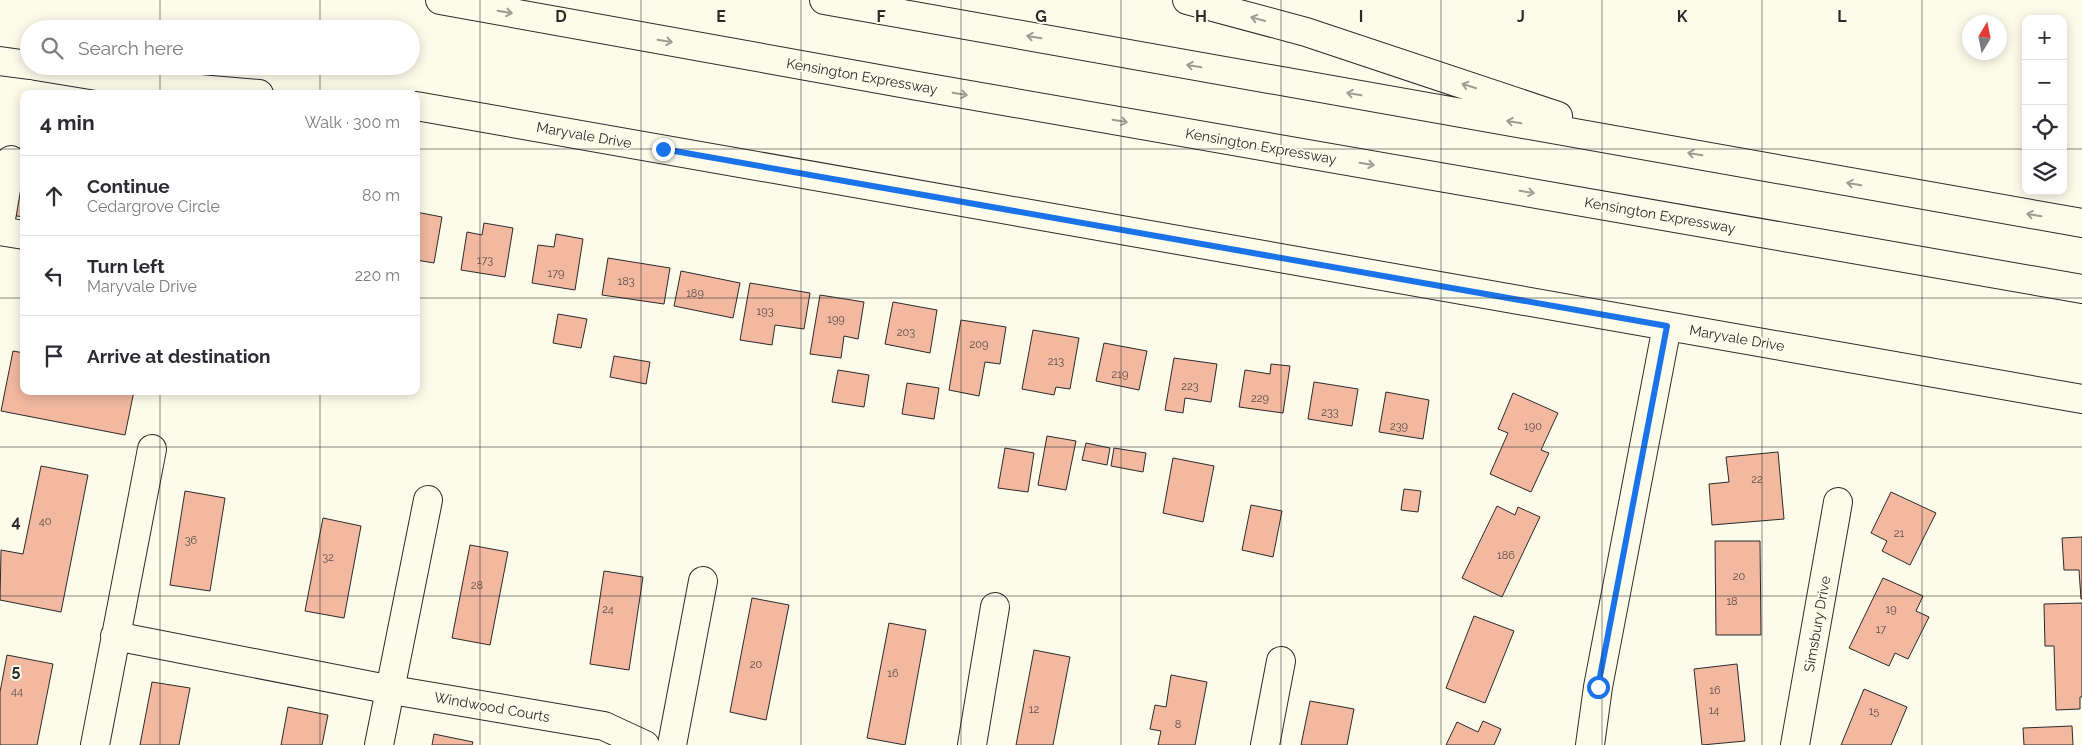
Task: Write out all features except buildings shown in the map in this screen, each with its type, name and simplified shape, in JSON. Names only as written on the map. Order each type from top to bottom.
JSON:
[{"type":"main road","name":"Kensington Expressway","points":[[440,0],[922,87],[2082,289]]},
{"type":"main road","points":[[824,0],[2082,224]]},
{"type":"main road","points":[[1187,0],[1306,32],[1648,146]]},
{"type":"main road","points":[[0,61],[20,64]]},
{"type":"main road","points":[[81,75],[151,89],[173,90]]},
{"type":"main road","name":"Maryvale Drive","points":[[420,107],[2082,399]]},
{"type":"main road","points":[[0,225],[12,157]]},
{"type":"main road","points":[[0,231],[20,234]]},
{"type":"main road","points":[[1590,745],[1600,678],[1667,326]]},
{"type":"main road","points":[[95,745],[152,449]]},
{"type":"main road","points":[[379,745],[392,690],[428,500]]},
{"type":"main road","name":"Simsbury Drive","points":[[1795,745],[1838,502]]},
{"type":"main road","points":[[672,745],[703,581]]},
{"type":"main road","points":[[972,745],[996,607]]},
{"type":"main road","name":"Windwood Courts","points":[[115,636],[392,690],[604,726],[645,745]]},
{"type":"main road","points":[[1265,745],[1281,661]]},
{"type":"route","points":[[663,149],[1667,326],[1598,687]]}]
